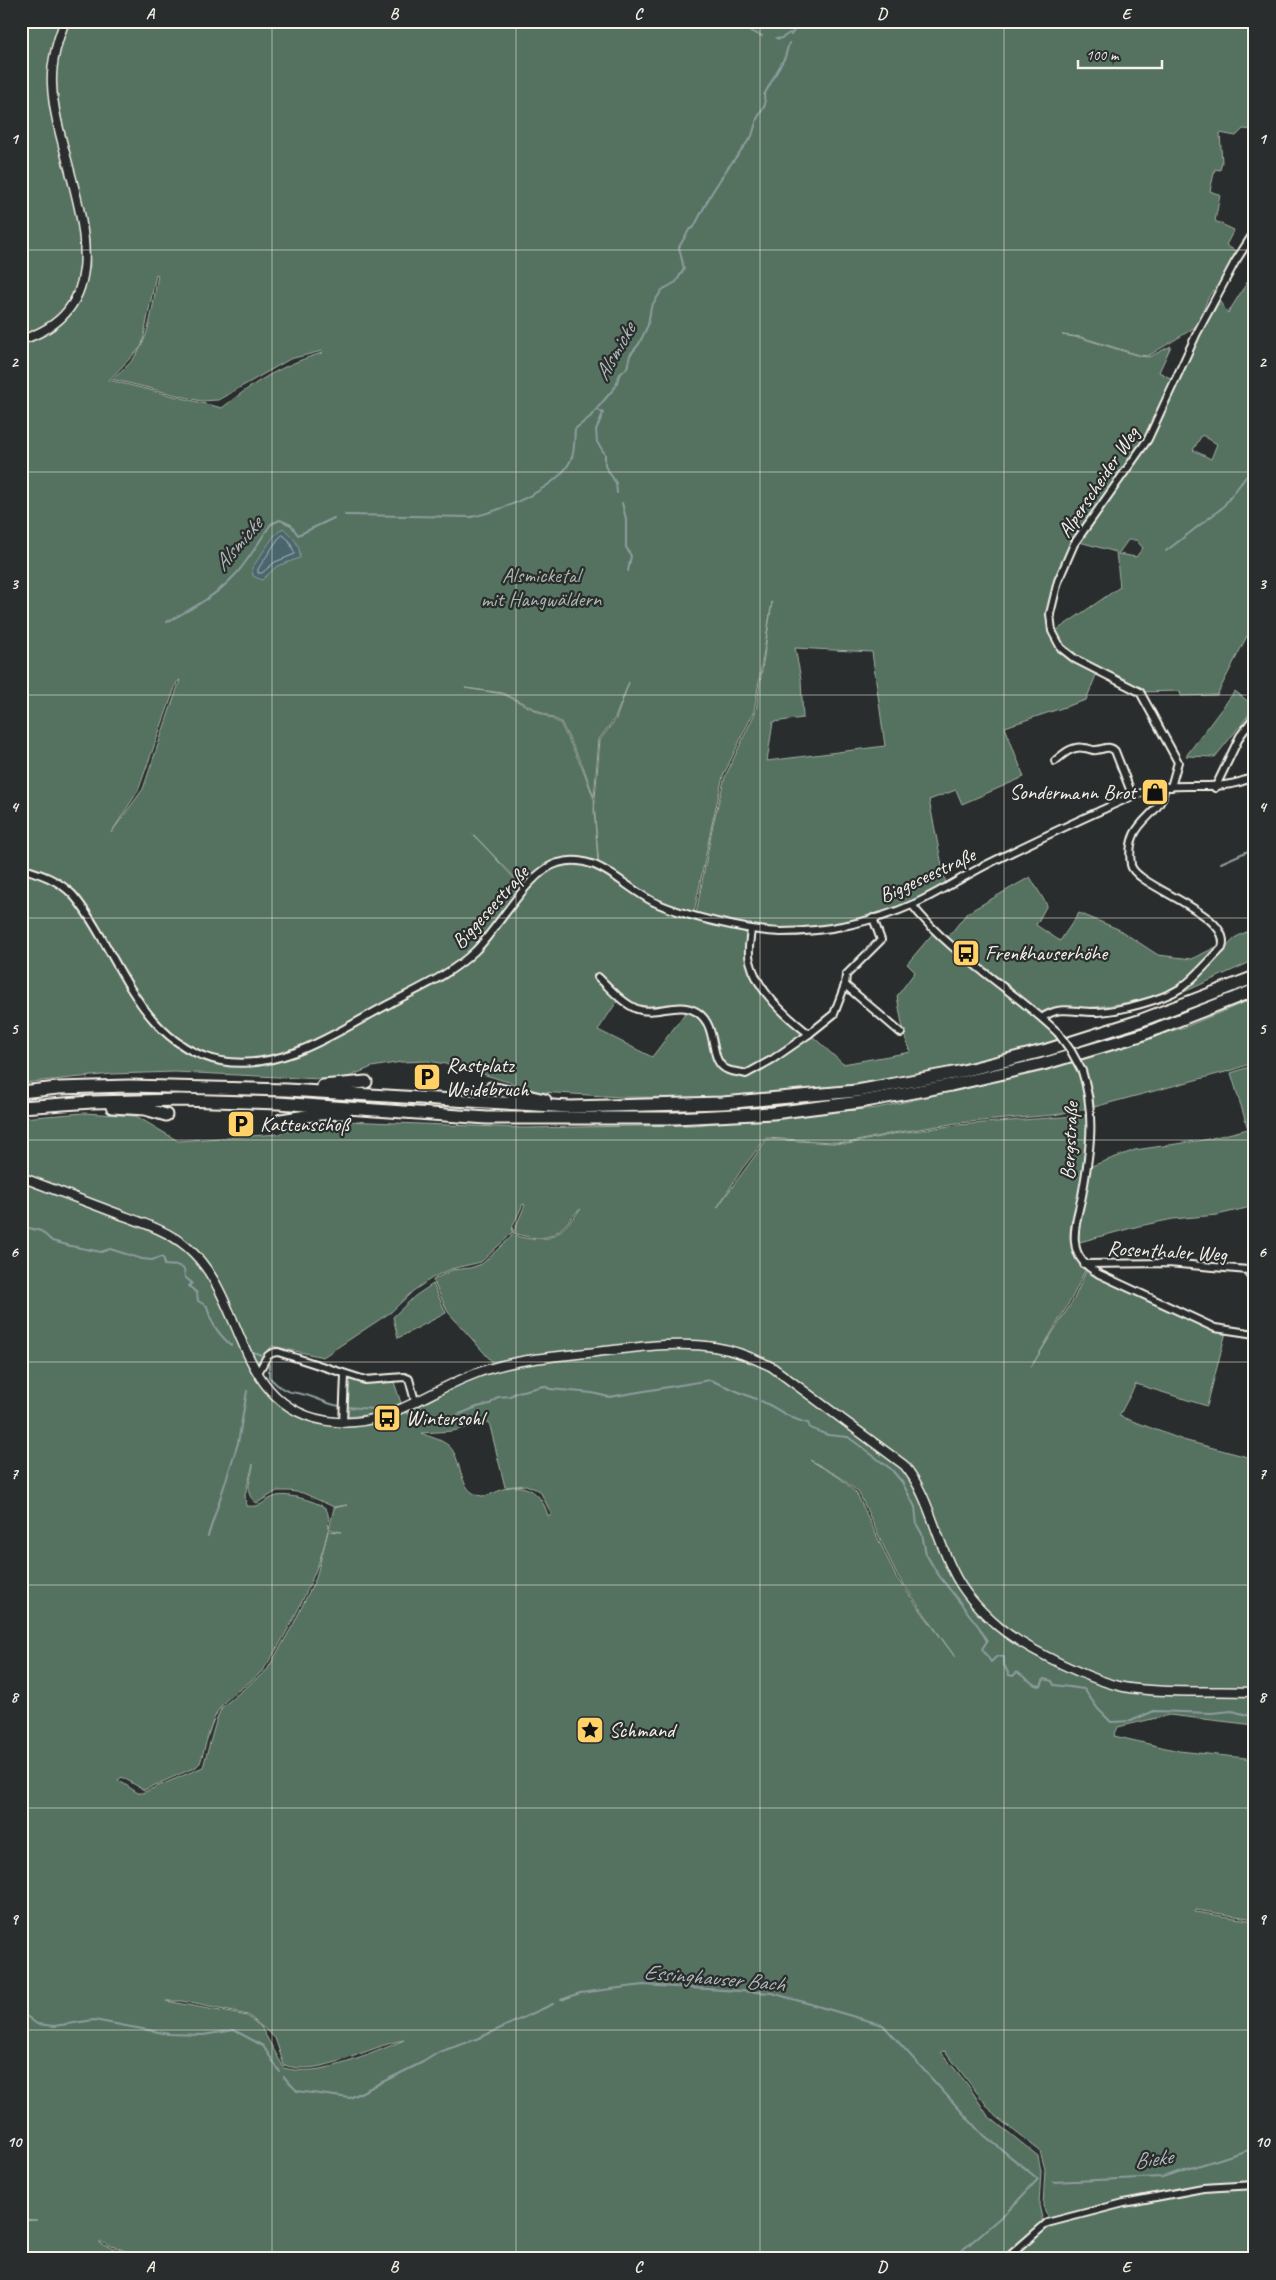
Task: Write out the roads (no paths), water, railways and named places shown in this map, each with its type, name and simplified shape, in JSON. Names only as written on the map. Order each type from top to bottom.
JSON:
[{"type":"highway","points":[[21,1092],[58,1088],[129,1086],[287,1090],[570,1106],[723,1103],[857,1091],[959,1072],[1047,1050],[1139,1021],[1255,977]]},
{"type":"highway","points":[[21,1107],[92,1102],[225,1100],[487,1118],[675,1118],[773,1113],[860,1102],[960,1083],[1070,1056],[1141,1036],[1255,990]]},
{"type":"highway","points":[[287,1090],[309,1086],[366,1082]]},
{"type":"highway","points":[[492,1088],[570,1106]]},
{"type":"highway","points":[[92,1102],[105,1106],[145,1109],[166,1115]]},
{"type":"highway","points":[[281,1120],[320,1114],[364,1113],[374,1110]]},
{"type":"street","points":[[21,340],[41,332],[58,320],[74,299],[84,276],[84,232],[56,113],[52,85],[54,57],[65,21]]},
{"type":"street","name":"Alperscheider Weg","points":[[1042,1018],[1057,1010],[1098,1012],[1128,1007],[1164,996],[1181,988],[1222,948],[1223,938],[1217,928],[1188,904],[1139,878],[1131,866],[1134,832],[1160,804],[1178,762],[1140,692],[1075,659],[1062,648],[1052,631],[1050,614],[1058,581],[1074,544],[1148,439],[1203,323],[1235,262],[1255,231]]},
{"type":"street","points":[[1215,788],[1240,736],[1255,716]]},
{"type":"street","points":[[1056,761],[1065,752],[1078,747],[1094,750],[1107,747],[1112,748],[1115,751],[1133,797]]},
{"type":"street","name":"Biggeseestraße","points":[[21,868],[51,877],[71,894],[88,914],[135,998],[156,1025],[179,1044],[220,1061],[263,1061],[284,1056],[329,1037],[433,982],[457,966],[489,936],[525,889],[550,865],[563,861],[578,860],[598,866],[656,903],[750,930],[782,932],[823,929],[873,918],[912,905],[1047,834],[1153,789],[1167,787],[1215,788],[1237,783],[1255,776]]},
{"type":"street","name":"Bergstraße","points":[[912,905],[942,939],[1042,1018],[1058,1033],[1082,1071],[1090,1097],[1090,1137],[1074,1240],[1084,1264]]},
{"type":"street","points":[[598,977],[626,1003],[636,1008],[645,1011],[689,1008],[698,1013],[710,1026],[718,1063],[726,1070],[746,1074],[809,1034],[834,1014],[846,985],[846,975],[881,940],[873,918]]},
{"type":"street","points":[[750,930],[748,946],[750,962],[761,986],[797,1025],[809,1034]]},
{"type":"street","points":[[846,985],[901,1033]]},
{"type":"street","points":[[21,1177],[153,1227],[186,1246],[212,1275],[259,1376],[278,1399],[305,1416],[343,1423],[376,1419],[491,1367],[523,1361],[670,1345],[695,1345],[735,1352],[772,1368],[904,1465],[912,1474],[922,1494],[940,1546],[958,1581],[971,1599],[1000,1628],[1081,1673],[1128,1688],[1173,1691],[1255,1692]]},
{"type":"street","name":"Rosenthaler Weg","points":[[1084,1264],[1168,1263],[1248,1270],[1255,1284]]},
{"type":"street","points":[[1084,1264],[1099,1274],[1215,1328],[1255,1334]]},
{"type":"street","points":[[259,1376],[267,1356],[274,1352],[365,1380],[409,1378],[415,1401]]},
{"type":"street","points":[[343,1423],[345,1375]]},
{"type":"street","points":[[1006,2259],[1047,2223],[1124,2203],[1194,2189],[1255,2185]]},
{"type":"water","points":[[283,528],[297,545],[300,558],[277,566],[262,580],[253,576],[252,568],[274,536]]},
{"type":"waterway","points":[[737,21],[748,30],[762,36]]},
{"type":"waterway","name":"Alsmicke","points":[[791,35],[800,21]]},
{"type":"waterway","points":[[776,38],[780,39],[790,33]]},
{"type":"waterway","name":"Alsmicke","points":[[345,515],[471,517],[513,504],[556,479],[566,468],[572,457],[575,429],[590,417],[616,386],[619,375],[627,368],[630,355],[639,344],[648,325],[651,307],[662,290],[676,282],[684,269],[679,247],[689,230],[694,227],[711,194],[727,169],[752,136],[757,119],[765,105],[764,95],[785,57],[789,43]]},
{"type":"waterway","points":[[597,409],[603,413],[596,430],[597,442],[605,454],[605,466],[616,483],[617,493]]},
{"type":"waterway","points":[[1166,551],[1222,508],[1255,463]]},
{"type":"waterway","points":[[622,503],[626,519],[626,547],[631,556],[628,571]]},
{"type":"waterway","name":"Alsmicke","points":[[167,622],[203,602],[228,583],[245,563],[271,524],[280,520],[291,525],[298,535],[334,518]]},
{"type":"waterway","points":[[1221,863],[1255,848]]},
{"type":"waterway","points":[[21,1226],[41,1231],[52,1241],[71,1246],[101,1252],[110,1249],[142,1259],[152,1260],[161,1257],[164,1259],[164,1265],[179,1266],[184,1269],[185,1277],[192,1283],[189,1286],[197,1293],[198,1301],[207,1306],[210,1317],[216,1327],[231,1345]]},
{"type":"waterway","points":[[251,1351],[261,1355]]},
{"type":"waterway","points":[[269,1364],[269,1377],[281,1388],[342,1406]]},
{"type":"waterway","points":[[406,1413],[450,1418],[490,1404],[498,1397],[510,1396],[518,1392],[544,1386],[550,1389],[592,1393],[609,1397],[710,1380],[756,1399]]},
{"type":"waterway","points":[[208,1536],[238,1443],[247,1391]]},
{"type":"waterway","points":[[761,1401],[795,1419],[808,1423],[810,1428],[828,1435],[848,1437],[891,1469],[902,1482],[915,1507],[917,1525],[922,1534],[926,1554],[937,1573],[979,1627],[987,1641],[982,1649],[991,1662],[997,1656],[1004,1657],[1004,1665],[1009,1675],[1013,1676],[1017,1672],[1035,1685],[1041,1686],[1044,1679],[1052,1681],[1054,1685],[1084,1689],[1098,1709],[1111,1722],[1131,1721],[1154,1711],[1211,1713],[1232,1711],[1255,1717]]},
{"type":"waterway","points":[[346,1407],[375,1409]]},
{"type":"waterway","name":"Essinghauser Bach","points":[[561,2000],[580,1993],[643,1985],[772,1993],[883,2025],[980,2132],[1038,2179],[1009,2210],[952,2259]]},
{"type":"waterway","name":"Essinghauser Bach","points":[[284,2077],[297,2091],[350,2098],[423,2062],[439,2052],[477,2039],[553,2004]]},
{"type":"waterway","name":"Essinghauser Bach","points":[[21,2012],[37,2024],[54,2026],[94,2020],[169,2034],[203,2035],[234,2030],[263,2046],[280,2072]]},
{"type":"waterway","name":"Bieke","points":[[1053,2182],[1162,2177],[1255,2148]]},
{"type":"place","name":"Sondermann Brot","points":[[1155,792]]},
{"type":"place","name":"Frenkhauserhöhe","points":[[966,953]]},
{"type":"place","name":"Rastplatz Weidebruch","points":[[427,1077]]},
{"type":"place","name":"Kattenschoß","points":[[241,1124]]},
{"type":"place","name":"Wintersohl","points":[[387,1418]]},
{"type":"place","name":"Schmand","points":[[590,1730]]},
{"type":"park label","name":"Alsmicketal mit Hangwäldern","points":[[541,587]]}]
